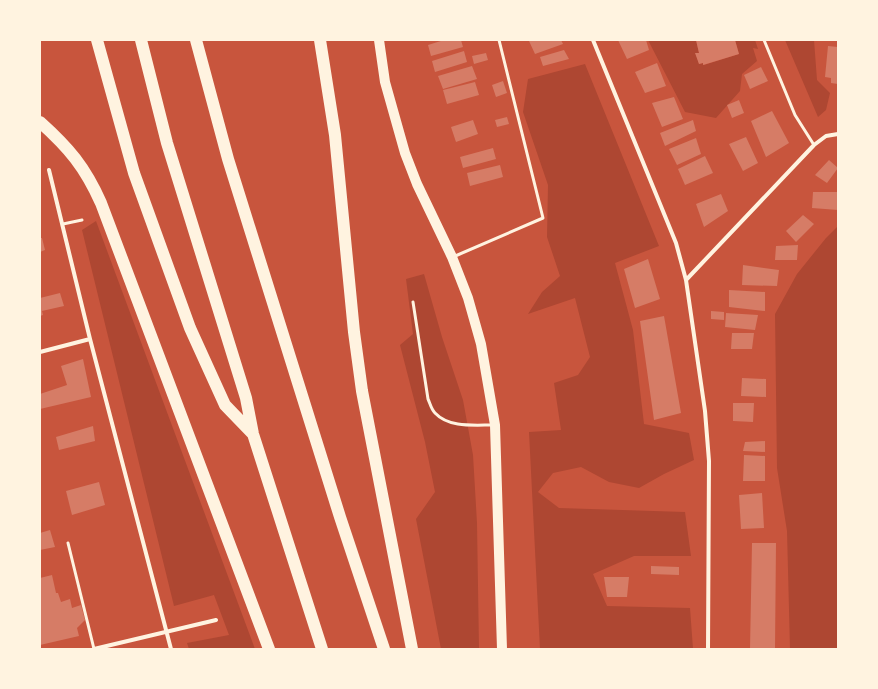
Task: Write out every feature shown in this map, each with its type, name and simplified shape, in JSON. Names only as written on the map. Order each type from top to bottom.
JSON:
[{"type":"highway","points":[[97,40],[134,173],[190,328],[225,405],[252,434]]},
{"type":"highway","points":[[141,40],[167,143],[246,398],[252,434],[322,649]]},
{"type":"highway","points":[[196,40],[228,159],[340,517],[384,649]]},
{"type":"highway","points":[[320,40],[335,135],[353,324],[362,391],[412,649]]},
{"type":"highway","points":[[40,122],[58,138],[77,159],[91,182],[101,203],[270,649]]},
{"type":"main road","points":[[379,40],[385,82],[405,153],[417,184],[452,258],[468,298],[481,344],[495,425],[502,649]]},
{"type":"street","points":[[593,40],[676,243],[686,280],[705,411],[709,461],[708,649]]},
{"type":"street","points":[[686,280],[814,145],[826,136],[838,134]]},
{"type":"street","points":[[49,170],[90,339],[171,649]]},
{"type":"street","points":[[40,352],[90,339]]},
{"type":"street","points":[[94,649],[216,620]]},
{"type":"lane","points":[[452,258],[543,218],[499,40]]},
{"type":"lane","points":[[764,40],[795,115],[814,145]]},
{"type":"lane","points":[[63,224],[82,220]]},
{"type":"lane","points":[[413,302],[428,399],[434,412],[444,420],[462,424],[495,425]]},
{"type":"lane","points":[[68,543],[94,649]]},
{"type":"shaded area","points":[[648,40],[696,40],[699,53],[696,54],[699,64],[703,63],[704,65],[739,54],[735,40],[755,40],[758,49],[753,48],[757,61],[742,74],[740,91],[716,118],[685,112]]},
{"type":"shaded area","points":[[785,40],[814,40],[817,80],[830,93],[826,110],[818,117]]},
{"type":"shaded area","points":[[585,64],[659,246],[615,263],[633,330],[644,424],[689,433],[694,460],[639,488],[609,482],[581,467],[553,473],[538,492],[559,508],[685,512],[691,556],[634,556],[593,574],[607,606],[690,608],[693,649],[540,649],[529,432],[561,430],[554,383],[578,375],[590,357],[575,298],[528,314],[542,292],[560,276],[547,237],[548,185],[523,112],[528,79]]},
{"type":"shaded area","points":[[96,221],[255,649],[189,649],[187,643],[229,635],[214,595],[174,606],[82,230]]},
{"type":"shaded area","points":[[838,226],[838,649],[790,649],[787,531],[777,468],[775,314],[797,274],[826,238]]},
{"type":"shaded area","points":[[424,274],[442,337],[463,400],[473,455],[477,523],[479,649],[441,649],[416,519],[435,492],[425,442],[400,345],[413,334],[406,279]]},
{"type":"building","points":[[444,40],[461,40],[463,47],[431,56],[428,45]]},
{"type":"building","points":[[561,40],[563,44],[535,54],[529,41]]},
{"type":"building","points":[[618,40],[646,40],[649,50],[627,59]]},
{"type":"building","points":[[696,40],[735,40],[739,54],[703,65],[703,63],[699,64],[695,53],[699,53]]},
{"type":"building","points":[[828,46],[838,47],[838,84],[831,83],[831,78],[825,77]]},
{"type":"building","points":[[564,50],[569,59],[543,66],[540,57]]},
{"type":"building","points":[[464,51],[467,62],[435,72],[432,61]]},
{"type":"building","points":[[486,53],[488,60],[474,64],[472,56]]},
{"type":"building","points":[[657,63],[666,86],[645,93],[635,72]]},
{"type":"building","points":[[472,66],[477,79],[443,89],[438,76]]},
{"type":"building","points":[[761,67],[768,81],[750,89],[744,75]]},
{"type":"building","points":[[503,81],[507,93],[496,97],[492,85]]},
{"type":"building","points":[[475,82],[479,95],[447,104],[443,90]]},
{"type":"building","points":[[674,97],[683,119],[662,127],[652,103]]},
{"type":"building","points":[[739,100],[744,113],[732,118],[727,105]]},
{"type":"building","points":[[772,111],[789,143],[766,157],[751,121]]},
{"type":"building","points":[[507,117],[509,124],[497,127],[495,120]]},
{"type":"building","points":[[473,120],[478,134],[456,142],[451,127]]},
{"type":"building","points":[[693,120],[696,131],[665,146],[660,133]]},
{"type":"building","points":[[746,137],[758,163],[743,171],[729,144]]},
{"type":"building","points":[[696,138],[701,154],[677,165],[669,149]]},
{"type":"building","points":[[493,148],[496,159],[463,168],[460,157]]},
{"type":"building","points":[[705,156],[713,173],[685,185],[678,169]]},
{"type":"building","points":[[829,160],[838,168],[827,183],[815,175]]},
{"type":"building","points":[[500,165],[503,177],[470,186],[467,173]]},
{"type":"building","points":[[813,192],[838,192],[838,210],[812,208]]},
{"type":"building","points":[[721,194],[728,211],[704,227],[696,204]]},
{"type":"building","points":[[803,215],[814,224],[796,242],[786,231]]},
{"type":"building","points":[[40,238],[42,238],[45,250],[40,252]]},
{"type":"building","points":[[798,245],[797,260],[775,260],[776,246]]},
{"type":"building","points":[[648,259],[660,299],[635,308],[624,269]]},
{"type":"building","points":[[743,265],[779,270],[777,286],[742,285]]},
{"type":"building","points":[[729,290],[765,292],[765,311],[729,307]]},
{"type":"building","points":[[60,293],[64,306],[42,311],[43,315],[40,316],[40,298]]},
{"type":"building","points":[[711,311],[724,312],[724,320],[711,319]]},
{"type":"building","points":[[726,313],[758,315],[755,330],[725,327]]},
{"type":"building","points":[[664,316],[681,413],[654,420],[640,321]]},
{"type":"building","points":[[732,333],[754,333],[752,349],[731,349]]},
{"type":"building","points":[[83,359],[91,397],[40,409],[40,394],[67,385],[61,366]]},
{"type":"building","points":[[742,378],[766,379],[766,397],[741,396]]},
{"type":"building","points":[[733,403],[754,403],[753,422],[733,421]]},
{"type":"building","points":[[93,426],[95,441],[59,450],[56,437]]},
{"type":"building","points":[[765,441],[765,452],[743,451],[745,442]]},
{"type":"building","points":[[744,455],[765,456],[765,481],[743,481]]},
{"type":"building","points":[[99,482],[105,505],[72,515],[66,491]]},
{"type":"building","points":[[762,493],[764,528],[741,529],[739,495]]},
{"type":"building","points":[[50,530],[55,547],[40,550],[40,533]]},
{"type":"building","points":[[752,543],[776,543],[775,649],[750,649]]},
{"type":"building","points":[[651,566],[679,567],[679,575],[651,574]]},
{"type":"building","points":[[52,575],[56,593],[58,593],[61,602],[70,599],[72,608],[81,605],[85,620],[77,628],[79,636],[40,645],[40,578]]},
{"type":"building","points":[[604,577],[629,577],[627,597],[607,597]]}]
